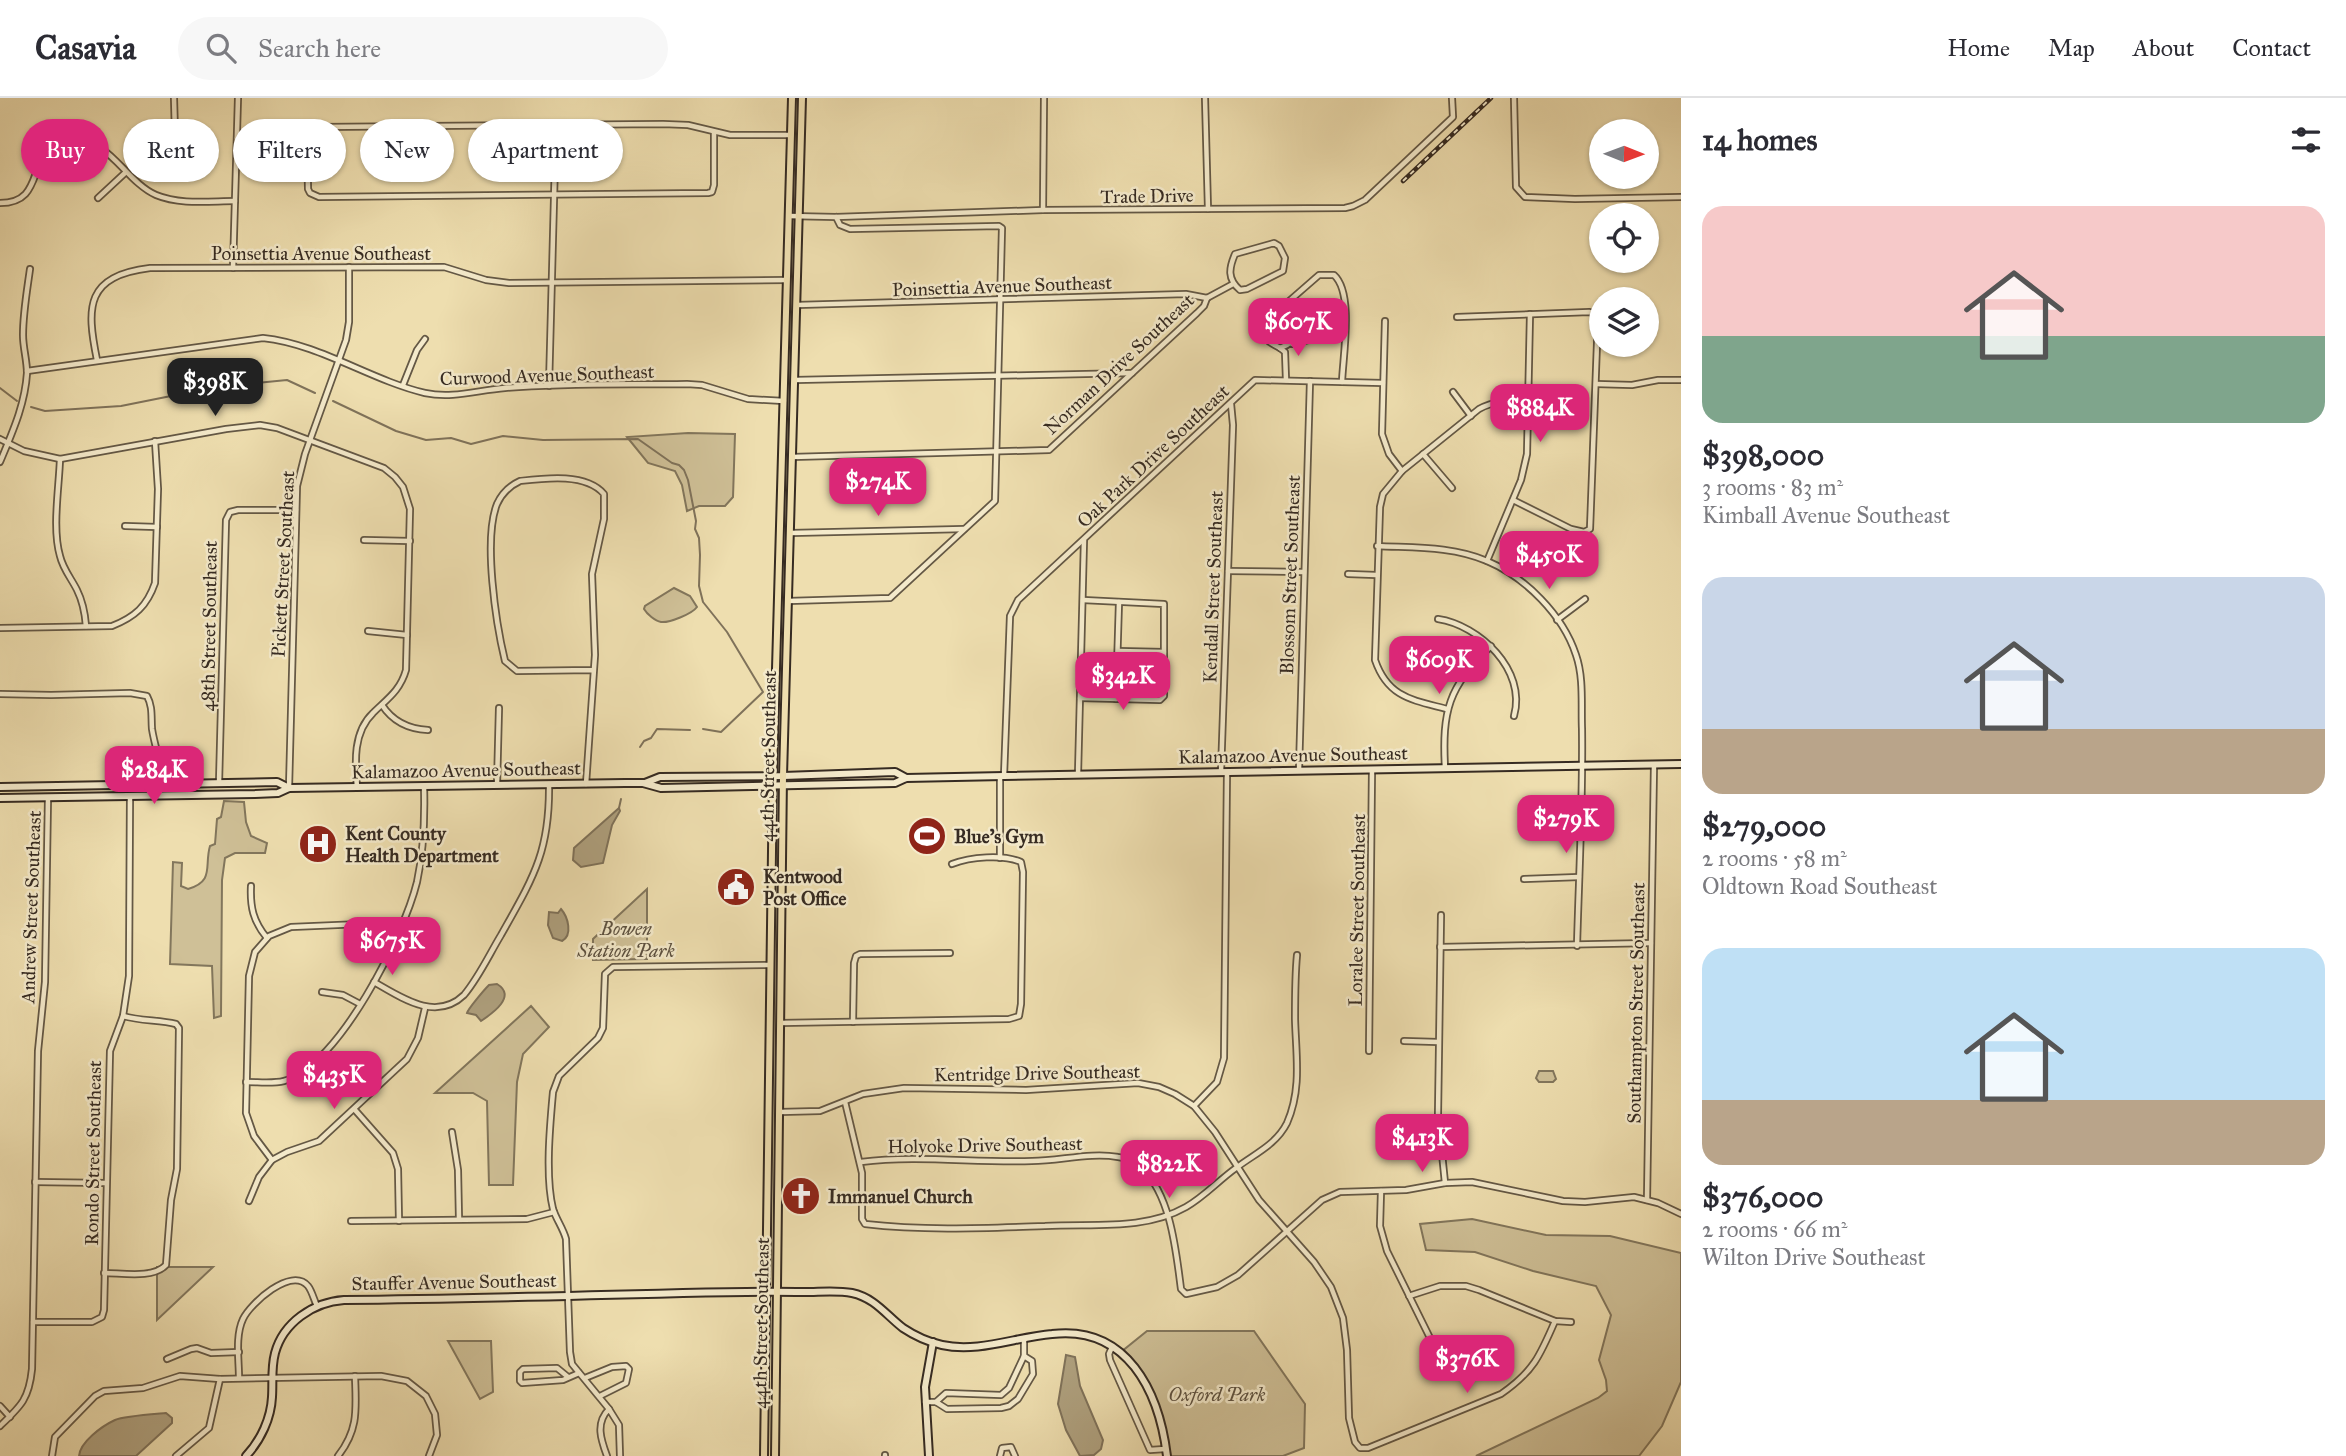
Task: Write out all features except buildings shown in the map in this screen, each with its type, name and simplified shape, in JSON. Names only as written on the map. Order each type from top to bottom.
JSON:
[{"type":"main road","name":"44th Street Southeast","points":[[765,1456],[772,786],[792,98]]},
{"type":"main road","name":"44th Street Southeast","points":[[775,1456],[782,785],[803,98]]},
{"type":"main road","points":[[787,280],[794,285],[797,296]]},
{"type":"main road","points":[[785,368],[795,380]]},
{"type":"main road","points":[[784,401],[791,406],[794,418]]},
{"type":"main road","points":[[781,503],[787,506],[791,514]]},
{"type":"main road","points":[[779,587],[781,594],[789,601]]},
{"type":"main road","points":[[778,605],[784,609],[788,618]]},
{"type":"main road","points":[[776,671],[786,682]]},
{"type":"main road","name":"Kalamazoo Avenue Southeast","points":[[0,798],[278,793],[289,788],[643,783],[671,788],[895,783],[906,778],[1681,764]]},
{"type":"main road","name":"Kalamazoo Avenue Southeast","points":[[643,783],[660,777],[895,772],[906,778]]},
{"type":"main road","points":[[874,783],[885,778],[886,773]]},
{"type":"main road","points":[[671,788],[673,780],[685,777]]},
{"type":"main road","name":"Kalamazoo Avenue Southeast","points":[[0,787],[277,782],[289,788]]},
{"type":"main road","points":[[119,796],[156,792],[163,784]]},
{"type":"main road","points":[[48,798],[57,790],[89,789],[99,785]]},
{"type":"main road","points":[[771,934],[774,942],[781,948]]},
{"type":"main road","points":[[771,965],[777,969],[781,982]]},
{"type":"main road","points":[[769,1098],[773,1107],[780,1112]]},
{"type":"main road","points":[[768,1170],[776,1179],[776,1201],[779,1206]]},
{"type":"main road","name":"Stauffer Avenue Southeast","points":[[246,1456],[262,1433],[269,1415],[275,1354],[285,1333],[296,1320],[317,1306],[344,1300],[767,1291],[847,1292],[871,1299],[903,1328],[933,1342],[953,1347],[971,1347],[1080,1332],[1113,1345]]},
{"type":"main road","points":[[929,1456],[926,1374],[933,1342]]},
{"type":"main road","points":[[1113,1345],[1133,1364],[1145,1384],[1157,1412],[1167,1453]]},
{"type":"main road","points":[[765,1388],[776,1395]]},
{"type":"main road","points":[[765,1410],[772,1412],[775,1420]]},
{"type":"street","points":[[174,98],[175,119]]},
{"type":"street","points":[[237,119],[238,98]]},
{"type":"street","points":[[1043,210],[1044,98]]},
{"type":"street","points":[[1205,98],[1209,209]]},
{"type":"street","name":"Trade Drive","points":[[789,216],[836,217],[1043,210],[1345,208],[1359,204],[1453,117],[1452,98]]},
{"type":"street","points":[[1514,98],[1517,187],[1525,197],[1681,197]]},
{"type":"street","points":[[623,124],[677,124],[714,133],[791,135]]},
{"type":"street","points":[[346,127],[468,125]]},
{"type":"street","points":[[309,182],[313,196],[712,192],[715,184],[714,133]]},
{"type":"street","points":[[0,203],[12,203],[22,199],[27,194],[37,165],[45,153],[65,142],[85,141],[100,147],[123,170]]},
{"type":"street","points":[[99,198],[123,174]]},
{"type":"street","points":[[138,182],[153,194],[167,199],[235,201]]},
{"type":"street","points":[[233,268],[236,182]]},
{"type":"street","points":[[549,386],[555,182]]},
{"type":"street","points":[[789,601],[890,598],[995,500],[1003,231],[999,226],[850,229],[840,225],[836,217]]},
{"type":"street","points":[[1274,243],[1279,246],[1285,258],[1283,271],[1247,289],[1240,290],[1233,284],[1229,273],[1235,254],[1274,243]]},
{"type":"street","name":"Pickett Street Southeast","points":[[289,788],[299,475],[346,341],[349,322],[349,267]]},
{"type":"street","name":"Poinsettia Avenue Southeast","points":[[97,360],[90,316],[94,299],[108,283],[123,273],[136,270],[444,267],[495,282],[787,280]]},
{"type":"street","points":[[0,462],[21,408],[27,371],[23,337],[30,269]]},
{"type":"street","points":[[1286,380],[1284,352],[1269,342],[1262,327],[1319,275],[1334,275],[1341,281],[1345,302],[1342,382]]},
{"type":"street","points":[[1208,298],[1233,284]]},
{"type":"street","name":"Poinsettia Avenue Southeast","points":[[797,305],[1186,295],[1208,298]]},
{"type":"street","name":"Norman Drive Southeast","points":[[996,453],[1049,450],[1204,306],[1208,298]]},
{"type":"street","points":[[1457,317],[1589,312],[1597,314],[1590,529],[1584,532],[1571,529],[1513,500]]},
{"type":"street","points":[[1487,561],[1513,500],[1527,454],[1530,314]]},
{"type":"street","points":[[1385,321],[1382,434],[1389,454],[1402,471]]},
{"type":"street","points":[[1288,345],[1308,325],[1330,329],[1344,328]]},
{"type":"street","points":[[1280,348],[1312,339],[1330,329]]},
{"type":"street","name":"Curwood Avenue Southeast","points":[[27,371],[263,338],[287,342],[424,393],[450,396],[503,388],[702,385],[748,399],[784,401]]},
{"type":"street","points":[[403,386],[417,350],[425,339]]},
{"type":"street","points":[[795,380],[1133,373]]},
{"type":"street","name":"Oak Park Drive Southeast","points":[[1002,776],[1011,612],[1018,600],[1255,380],[1383,383]]},
{"type":"street","points":[[1595,384],[1632,385],[1658,380],[1681,380]]},
{"type":"street","name":"Blossom Street Southeast","points":[[1299,770],[1310,381]]},
{"type":"street","points":[[1453,392],[1471,416]]},
{"type":"street","points":[[1447,709],[1397,693],[1380,673],[1374,650],[1378,518],[1383,494],[1402,471],[1489,404],[1504,400],[1528,401]]},
{"type":"street","name":"Kendall Street Southeast","points":[[1194,1106],[1217,1082],[1224,1058],[1224,772],[1233,425],[1231,403]]},
{"type":"street","points":[[0,439],[24,451],[60,459],[260,425],[277,428],[380,466],[394,475],[403,486],[410,509],[406,670],[396,692],[371,715],[360,734],[356,754],[357,787]]},
{"type":"street","points":[[0,628],[112,626],[129,620],[141,610],[155,583],[158,459],[155,441]]},
{"type":"street","points":[[792,457],[996,453]]},
{"type":"street","points":[[1423,454],[1452,488]]},
{"type":"street","points":[[60,459],[59,554],[64,569],[77,589],[85,612],[86,627]]},
{"type":"street","points":[[586,784],[593,670],[595,632],[592,574],[604,519],[604,494],[592,483],[577,480],[534,480],[512,485],[498,502],[491,536],[492,569],[505,661],[517,671],[593,670]]},
{"type":"street","name":"48th Street Southeast","points":[[219,783],[225,526],[230,512],[296,510]]},
{"type":"street","points":[[125,526],[157,527]]},
{"type":"street","points":[[790,533],[965,529]]},
{"type":"street","points":[[1078,775],[1084,539]]},
{"type":"street","points":[[363,540],[410,541]]},
{"type":"street","points":[[1377,546],[1445,549],[1487,561],[1526,586],[1557,620],[1576,654],[1579,667],[1582,765],[1577,946]]},
{"type":"street","points":[[1228,571],[1304,572]]},
{"type":"street","points":[[1348,573],[1376,575]]},
{"type":"street","points":[[1557,620],[1585,599]]},
{"type":"street","points":[[1080,698],[1163,699],[1164,604],[1083,600]]},
{"type":"street","points":[[1116,699],[1119,602]]},
{"type":"street","points":[[1438,619],[1456,622],[1468,628],[1491,646],[1512,682],[1516,701],[1514,716]]},
{"type":"street","points":[[369,631],[407,635]]},
{"type":"street","points":[[1444,768],[1443,737],[1447,709],[1454,690],[1465,673],[1491,646]]},
{"type":"street","points":[[1118,651],[1164,652]]},
{"type":"street","points":[[0,694],[130,693],[147,696],[152,709],[152,729],[161,763],[163,784]]},
{"type":"street","points":[[382,705],[400,723],[411,728],[428,730]]},
{"type":"street","points":[[497,785],[499,708]]},
{"type":"street","name":"Southampton Street Southeast","points":[[1647,1200],[1654,765]]},
{"type":"street","name":"Loralee Street Southeast","points":[[1368,1051],[1372,770]]},
{"type":"street","points":[[1000,858],[1002,776]]},
{"type":"street","points":[[374,982],[425,1008],[450,1005],[458,1001],[470,988],[530,884],[539,863],[548,827],[549,784]]},
{"type":"street","points":[[246,1082],[283,1081],[299,1074],[339,1036],[374,982],[399,935],[417,881],[425,821],[424,786]]},
{"type":"street","name":"Rondo Street Southeast","points":[[33,1322],[98,1321],[104,1310],[110,1051],[123,1016],[129,976],[130,796]]},
{"type":"street","name":"Andrew Street Southeast","points":[[0,1426],[23,1403],[30,1386],[39,1035],[46,982],[48,798]]},
{"type":"street","points":[[780,1023],[1009,1019],[1018,1016],[1021,1004],[1021,862],[1000,858],[967,860],[952,864]]},
{"type":"street","points":[[1524,879],[1578,877]]},
{"type":"street","points":[[251,886],[254,920],[267,938]]},
{"type":"street","points":[[1441,915],[1438,1114],[1445,1183]]},
{"type":"street","points":[[272,1160],[254,1136],[246,1114],[250,966],[258,947],[267,938],[289,927],[352,924],[376,926],[399,935]]},
{"type":"street","points":[[1440,947],[1651,943]]},
{"type":"street","points":[[853,1022],[854,963],[860,954],[950,953]]},
{"type":"street","points":[[845,1102],[861,1162],[864,1223],[1011,1228],[1142,1222],[1167,1215],[1185,1208],[1278,1137],[1286,1124],[1298,1075],[1295,1020],[1297,955]]},
{"type":"street","points":[[620,1456],[619,1425],[600,1396],[572,1364],[566,1239],[563,1227],[554,1212],[550,1176],[553,1092],[559,1076],[601,1032],[604,1020],[605,974],[613,967],[771,965]]},
{"type":"street","points":[[322,992],[342,995],[360,1004]]},
{"type":"street","points":[[249,1201],[259,1178],[272,1160],[319,1141],[410,1056],[418,1038],[425,1008]]},
{"type":"street","points":[[104,1273],[145,1273],[163,1269],[166,1265],[171,1200],[177,1169],[179,1028],[172,1023],[147,1022],[123,1016]]},
{"type":"street","points":[[1404,1041],[1438,1042]]},
{"type":"street","name":"Kentridge Drive Southeast","points":[[780,1112],[820,1111],[863,1094],[904,1088],[1026,1090],[1138,1083],[1175,1094],[1194,1106],[1215,1132],[1259,1200],[1327,1280],[1343,1318],[1349,1418],[1355,1442],[1360,1448],[1368,1448],[1501,1394],[1531,1369],[1555,1321]]},
{"type":"street","points":[[355,1110],[393,1153],[399,1172],[399,1221]]},
{"type":"street","points":[[452,1132],[459,1177],[459,1219]]},
{"type":"street","name":"Holyoke Drive Southeast","points":[[861,1162],[884,1159],[1032,1161],[1117,1156],[1128,1159],[1141,1167],[1155,1186],[1167,1215],[1176,1249],[1182,1292],[1193,1294],[1227,1283],[1285,1232]]},
{"type":"street","points":[[35,1182],[105,1183]]},
{"type":"street","points":[[1285,1232],[1330,1195],[1349,1191],[1406,1190],[1445,1183],[1485,1184],[1563,1201],[1585,1202],[1622,1197],[1647,1200],[1681,1214]]},
{"type":"street","points":[[1381,1191],[1380,1226],[1383,1239],[1432,1342]]},
{"type":"street","points":[[351,1221],[527,1219],[554,1212]]},
{"type":"street","points":[[239,1378],[240,1331],[244,1317],[277,1284],[297,1282],[308,1285],[317,1306]]},
{"type":"street","points":[[1409,1296],[1440,1286],[1466,1286],[1555,1321],[1571,1322]]},
{"type":"street","points":[[925,1403],[936,1402],[946,1393],[1001,1395],[1009,1388],[1024,1356],[1024,1338]]},
{"type":"street","points":[[1113,1345],[1109,1354],[1110,1360],[1150,1450],[1167,1453]]},
{"type":"street","points":[[167,1359],[197,1348],[211,1353],[239,1352]]},
{"type":"street","points":[[936,1402],[947,1409],[1001,1408],[1013,1405],[1033,1374],[1032,1361],[1024,1356]]},
{"type":"street","points":[[585,1378],[612,1367],[626,1366],[629,1369],[626,1383],[600,1396]]},
{"type":"street","points":[[568,1377],[557,1368],[523,1369],[519,1377],[522,1383],[530,1383],[563,1380],[579,1373]]},
{"type":"street","points":[[52,1456],[55,1437],[63,1426],[104,1391],[143,1388],[180,1376],[220,1379],[355,1376],[394,1377],[407,1381],[426,1396],[437,1424],[435,1444],[429,1456]]},
{"type":"street","points":[[338,1456],[346,1446],[354,1426],[355,1376]]},
{"type":"street","points":[[176,1456],[209,1428],[220,1379]]},
{"type":"street","points":[[0,1406],[10,1417]]},
{"type":"street","points":[[607,1456],[600,1423],[609,1409]]},
{"type":"street","points":[[1000,1456],[1002,1448],[1012,1447],[1015,1456]]},
{"type":"green space","points":[[688,433],[735,434],[733,497],[725,506],[699,506],[687,511],[682,485],[675,471],[648,463],[627,437]]},
{"type":"green space","points":[[674,588],[690,596],[697,607],[675,620],[665,622],[656,620],[645,611],[645,606]]},
{"type":"green space","points":[[224,801],[244,802],[251,836],[267,843],[265,853],[235,853],[225,858],[222,880],[221,1016],[214,1018],[212,966],[170,964],[173,862],[182,863],[181,886],[188,889],[202,882],[207,872],[210,846],[215,844],[217,819],[221,817]]},
{"type":"green space","name":"Bowen Station Park","points":[[647,889],[647,959],[593,960],[593,939]]},
{"type":"green space","points":[[531,1006],[549,1027],[523,1054],[517,1082],[513,1185],[489,1185],[487,1101],[473,1093],[435,1093]]},
{"type":"green space","points":[[1539,1071],[1553,1071],[1556,1079],[1553,1082],[1539,1082],[1536,1078]]},
{"type":"green space","points":[[1472,1219],[1546,1235],[1610,1236],[1681,1253],[1681,1382],[1662,1426],[1639,1456],[1476,1456],[1598,1398],[1607,1391],[1599,1360],[1611,1315],[1596,1286],[1533,1271],[1475,1252],[1426,1250],[1420,1224]]},
{"type":"green space","points":[[157,1267],[213,1267],[157,1320]]},
{"type":"green space","name":"Oxford Park","points":[[1147,1331],[1254,1331],[1305,1404],[1304,1448],[1283,1456],[1167,1456],[1157,1412],[1145,1384],[1121,1352]]},
{"type":"green space","points":[[448,1341],[491,1341],[493,1392],[480,1399]]},
{"type":"shaded area","points":[[619,808],[603,863],[581,867],[573,860],[574,848]]},
{"type":"shaded area","points":[[561,909],[568,926],[567,935],[562,941],[553,938],[548,925],[549,912],[558,913]]},
{"type":"shaded area","points":[[497,984],[505,994],[497,1009],[481,1021],[476,1015],[467,1013],[489,985]]},
{"type":"shaded area","points":[[1066,1355],[1075,1357],[1080,1386],[1103,1440],[1101,1449],[1094,1455],[1080,1456],[1066,1430],[1058,1404]]},
{"type":"shaded area","points":[[166,1413],[172,1418],[172,1423],[136,1456],[79,1456],[87,1440],[115,1420]]},
{"type":"waterway","points":[[31,407],[45,411],[121,406],[216,387],[287,380],[315,393]]},
{"type":"waterway","points":[[0,388],[17,401]]},
{"type":"waterway","points":[[333,401],[396,431],[426,440],[451,438],[471,444],[503,436],[543,440],[638,439],[679,465],[688,480],[696,521],[695,529],[699,538],[699,586],[703,602],[727,632],[763,692],[721,732],[703,729]]},
{"type":"waterway","points":[[640,747],[657,729],[690,730]]},
{"type":"waterway","points":[[619,808],[621,799]]},
{"type":"railway","points":[[1403,181],[1491,98]]},
{"type":"place","name":"Blue's Gym","points":[[927,836]]},
{"type":"place","name":"Kent County Health Department","points":[[318,844]]},
{"type":"place","name":"Kentwood Post Office","points":[[736,887]]},
{"type":"place","name":"Immanuel Church","points":[[801,1196]]}]
